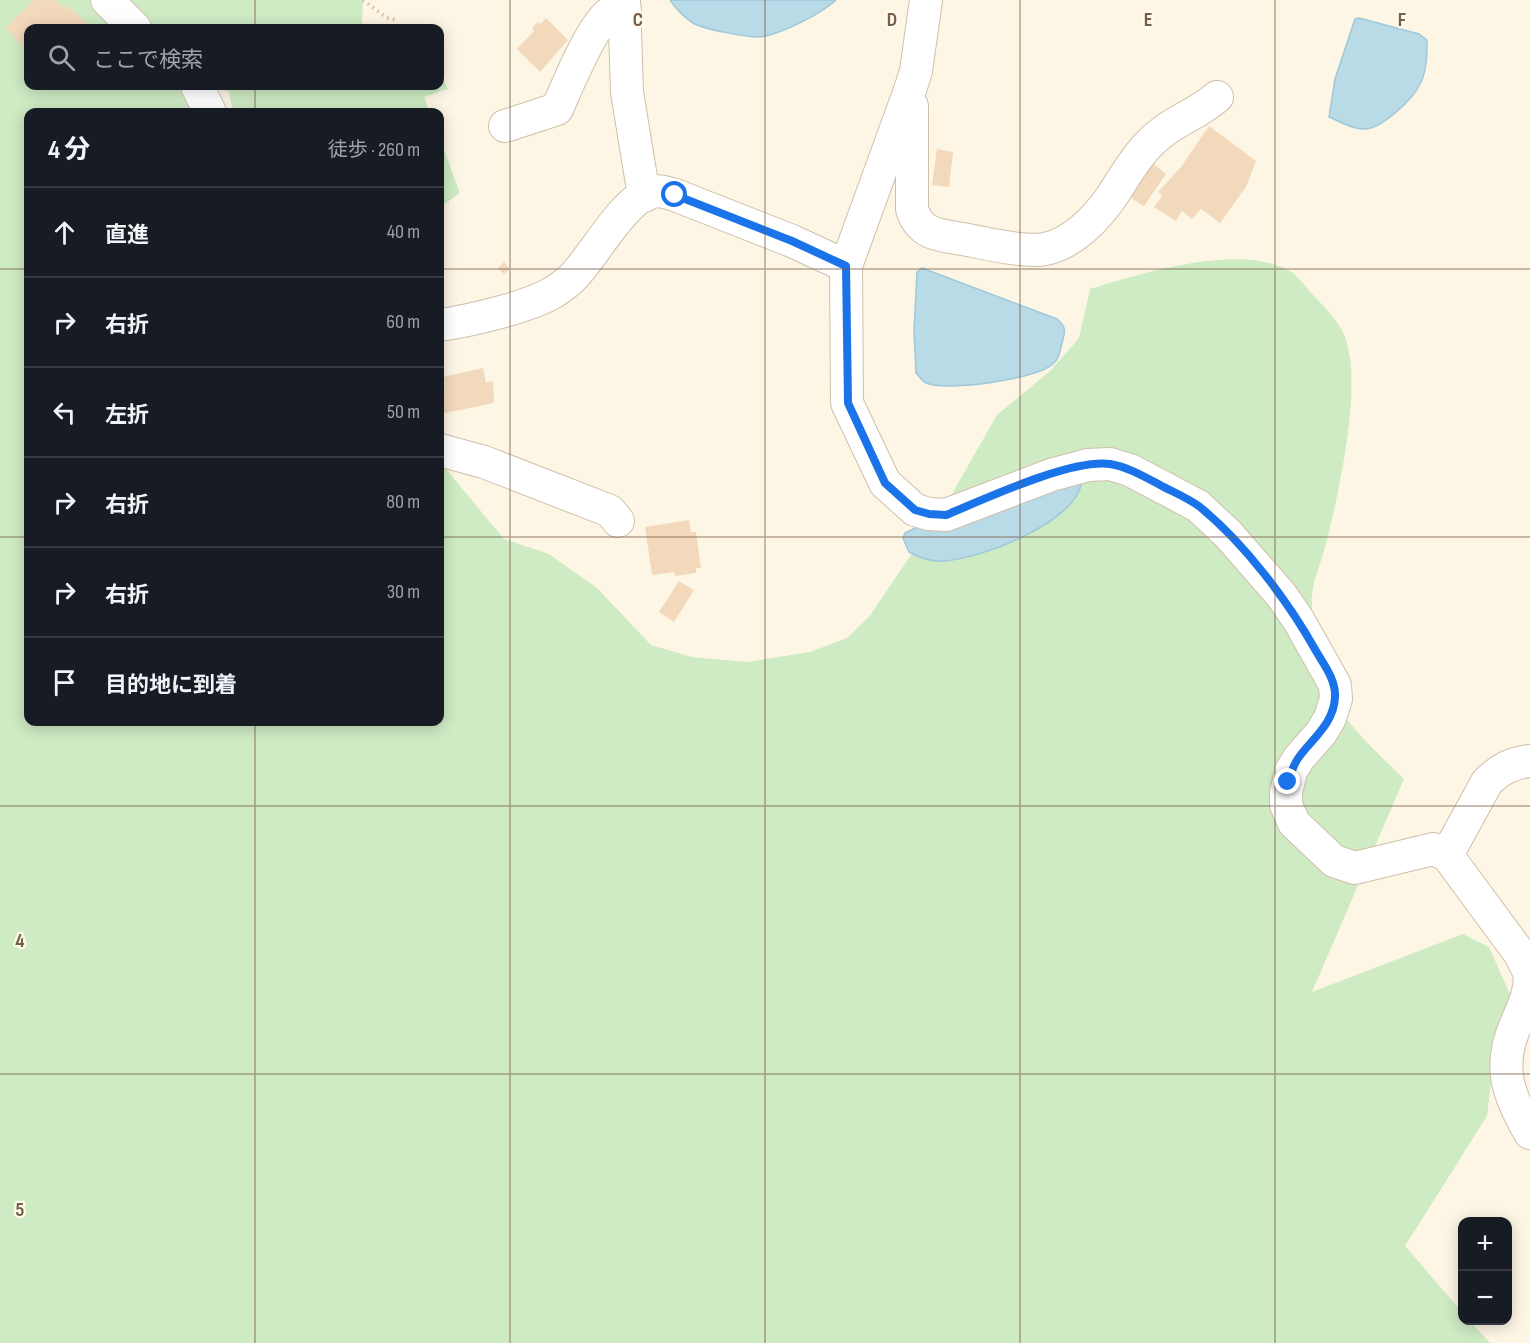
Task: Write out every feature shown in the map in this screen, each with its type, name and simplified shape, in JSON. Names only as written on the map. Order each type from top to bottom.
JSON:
[{"type":"street","points":[[107,0],[131,24]]},
{"type":"street","points":[[926,0],[916,71],[846,266],[848,403],[885,483],[915,510],[946,515],[1051,475],[1088,465],[1110,464],[1147,478],[1198,506],[1228,534],[1282,596],[1299,621],[1335,685],[1336,699],[1330,718],[1291,771],[1286,805],[1294,823],[1334,861],[1355,868],[1433,849],[1447,855],[1520,954],[1530,975],[1530,987],[1509,1043],[1507,1076],[1513,1104],[1530,1133]]},
{"type":"street","points":[[505,126],[557,109],[580,58],[602,21],[624,4],[627,93],[644,196]]},
{"type":"street","points":[[199,90],[208,108]]},
{"type":"street","points":[[910,90],[913,116],[912,209],[916,221],[921,227],[934,234],[1037,250],[1064,242],[1092,220],[1149,143],[1167,126],[1217,97]]},
{"type":"street","points":[[444,325],[458,323],[541,299],[555,291],[572,278],[631,205],[651,192],[675,195],[792,241],[846,266]]},
{"type":"street","points":[[444,451],[484,462],[610,511],[618,521]]},
{"type":"street","points":[[1447,855],[1487,782],[1506,767],[1530,761]]},
{"type":"path","points":[[363,0],[387,18],[396,20]]},
{"type":"green space","points":[[0,0],[96,0],[118,24],[24,24],[24,90],[187,90],[194,108],[24,108],[24,726],[444,726],[444,467],[504,539],[549,554],[597,588],[651,645],[692,657],[747,662],[810,652],[847,638],[869,617],[952,494],[997,415],[1050,371],[1079,338],[1090,289],[1162,269],[1217,260],[1244,259],[1268,262],[1295,275],[1331,314],[1342,330],[1350,355],[1351,407],[1348,436],[1338,494],[1313,590],[1313,620],[1318,660],[1322,677],[1340,710],[1365,740],[1404,779],[1312,992],[1463,934],[1489,947],[1510,994],[1492,1075],[1487,1116],[1405,1246],[1458,1307],[1458,1325],[1474,1325],[1490,1343],[0,1343]]},
{"type":"green space","points":[[123,0],[363,0],[363,24],[151,24]]},
{"type":"green space","points":[[444,80],[448,89],[424,97],[428,108],[232,108],[227,90],[444,90]]},
{"type":"green space","points":[[444,150],[460,193],[444,204]]},
{"type":"water","points":[[670,0],[836,0],[800,23],[779,32],[755,37],[737,35],[693,23]]},
{"type":"water","points":[[1359,18],[1419,34],[1427,40],[1425,69],[1422,81],[1415,92],[1387,119],[1372,128],[1365,129],[1351,127],[1329,117],[1335,79],[1355,19]]},
{"type":"water","points":[[922,268],[1057,319],[1064,327],[1064,333],[1057,360],[1030,375],[1011,379],[952,386],[926,383],[916,373],[914,331],[917,272]]},
{"type":"water","points":[[1082,479],[1077,495],[1065,510],[1047,523],[1003,546],[960,559],[930,560],[909,552],[903,538],[905,533],[923,524]]},
{"type":"building","points":[[34,0],[56,0],[65,9],[68,5],[87,24],[24,24],[24,48],[5,28]]},
{"type":"building","points":[[546,18],[568,40],[540,72],[517,49],[534,31],[532,28]]},
{"type":"building","points":[[1209,126],[1256,161],[1246,187],[1220,223],[1201,209],[1192,219],[1182,211],[1176,221],[1154,207],[1162,196],[1158,192],[1181,167]]},
{"type":"building","points":[[937,149],[953,152],[949,187],[932,185]]},
{"type":"building","points":[[1150,161],[1166,174],[1144,206],[1125,192]]},
{"type":"building","points":[[504,262],[510,269],[504,274],[498,268]]},
{"type":"building","points":[[483,368],[486,383],[493,381],[494,403],[444,413],[444,377]]},
{"type":"building","points":[[689,520],[691,532],[696,532],[701,568],[696,568],[696,573],[675,576],[674,572],[652,575],[645,527]]},
{"type":"building","points":[[679,581],[694,590],[674,622],[659,612]]},
{"type":"route","points":[[675,195],[792,241],[846,266],[848,403],[885,483],[915,510],[946,515],[1051,475],[1088,465],[1110,464],[1147,478],[1198,506],[1228,534],[1282,596],[1299,621],[1335,685],[1336,699],[1330,718],[1321,733],[1299,758],[1291,771],[1288,782]]}]
